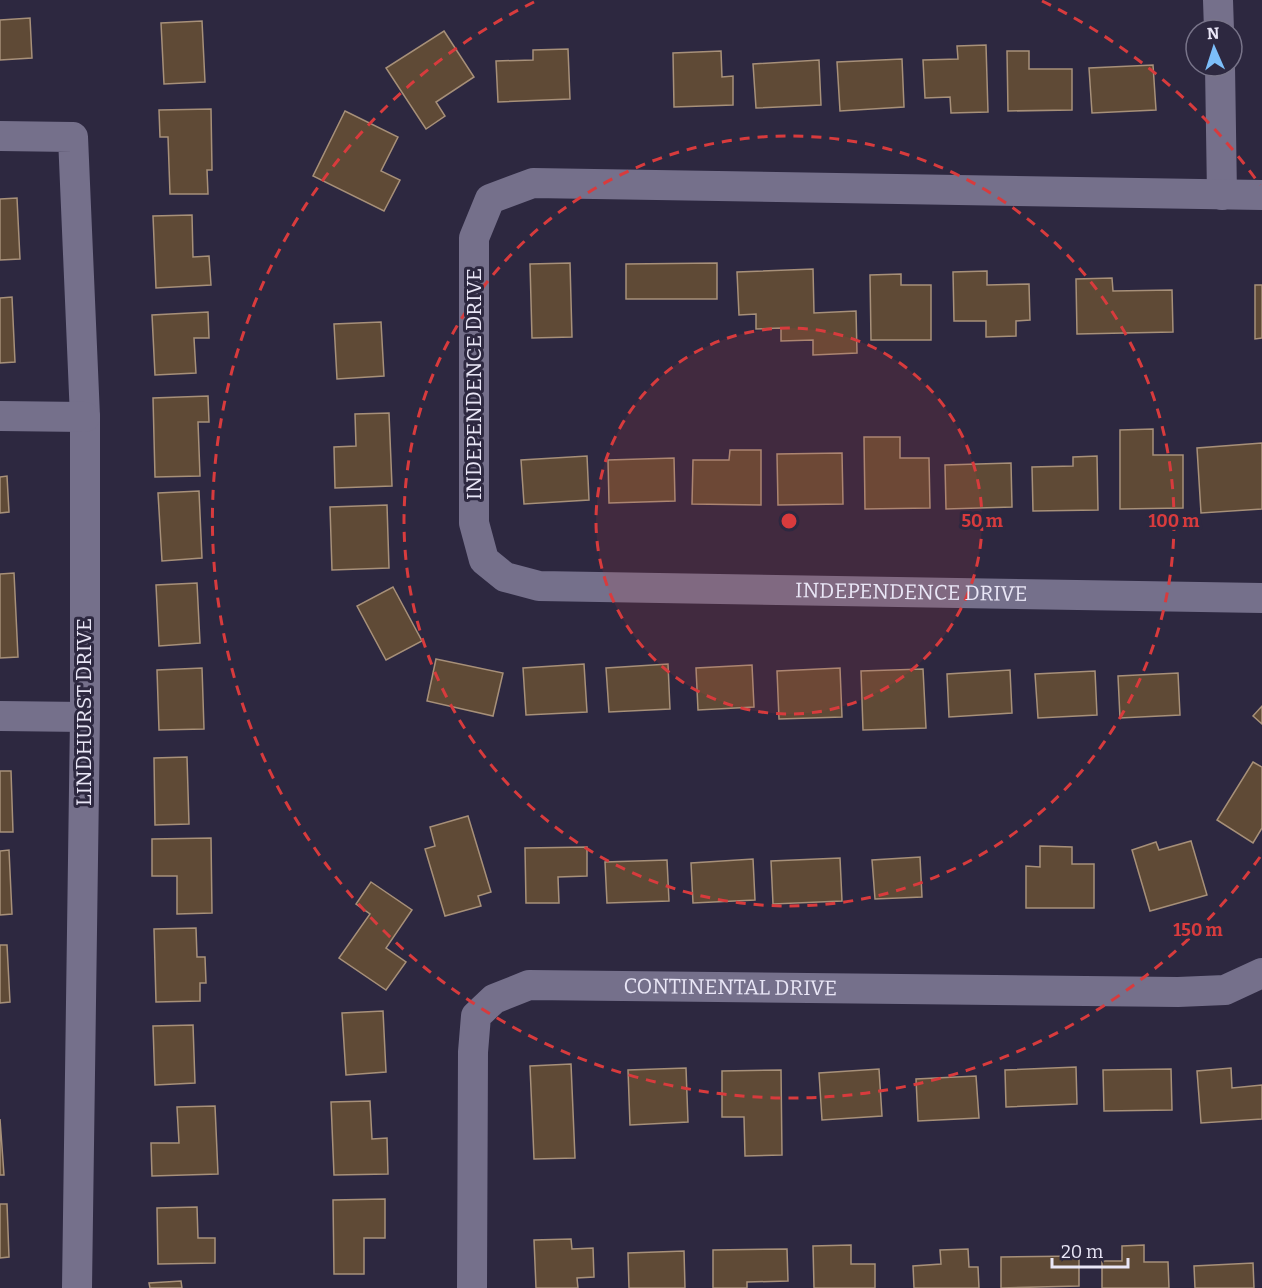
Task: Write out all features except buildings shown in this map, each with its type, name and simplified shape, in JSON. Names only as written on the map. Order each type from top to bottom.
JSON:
[{"type":"street","points":[[1218,0],[1219,18]]},
{"type":"street","points":[[1220,78],[1222,195]]},
{"type":"street","name":"LINDHURST DRIVE","points":[[0,136],[73,137],[85,417],[85,717],[77,1288]]},
{"type":"street","name":"INDEPENDENCE DRIVE","points":[[1262,195],[533,183],[490,199],[474,237],[474,523],[484,560],[505,577],[539,586],[1262,598]]},
{"type":"street","points":[[0,416],[85,417]]},
{"type":"street","points":[[0,716],[85,717]]},
{"type":"street","name":"CONTINENTAL DRIVE","points":[[472,1288],[473,1052],[476,1016],[494,999],[529,985],[1190,992],[1225,990],[1262,973]]}]
